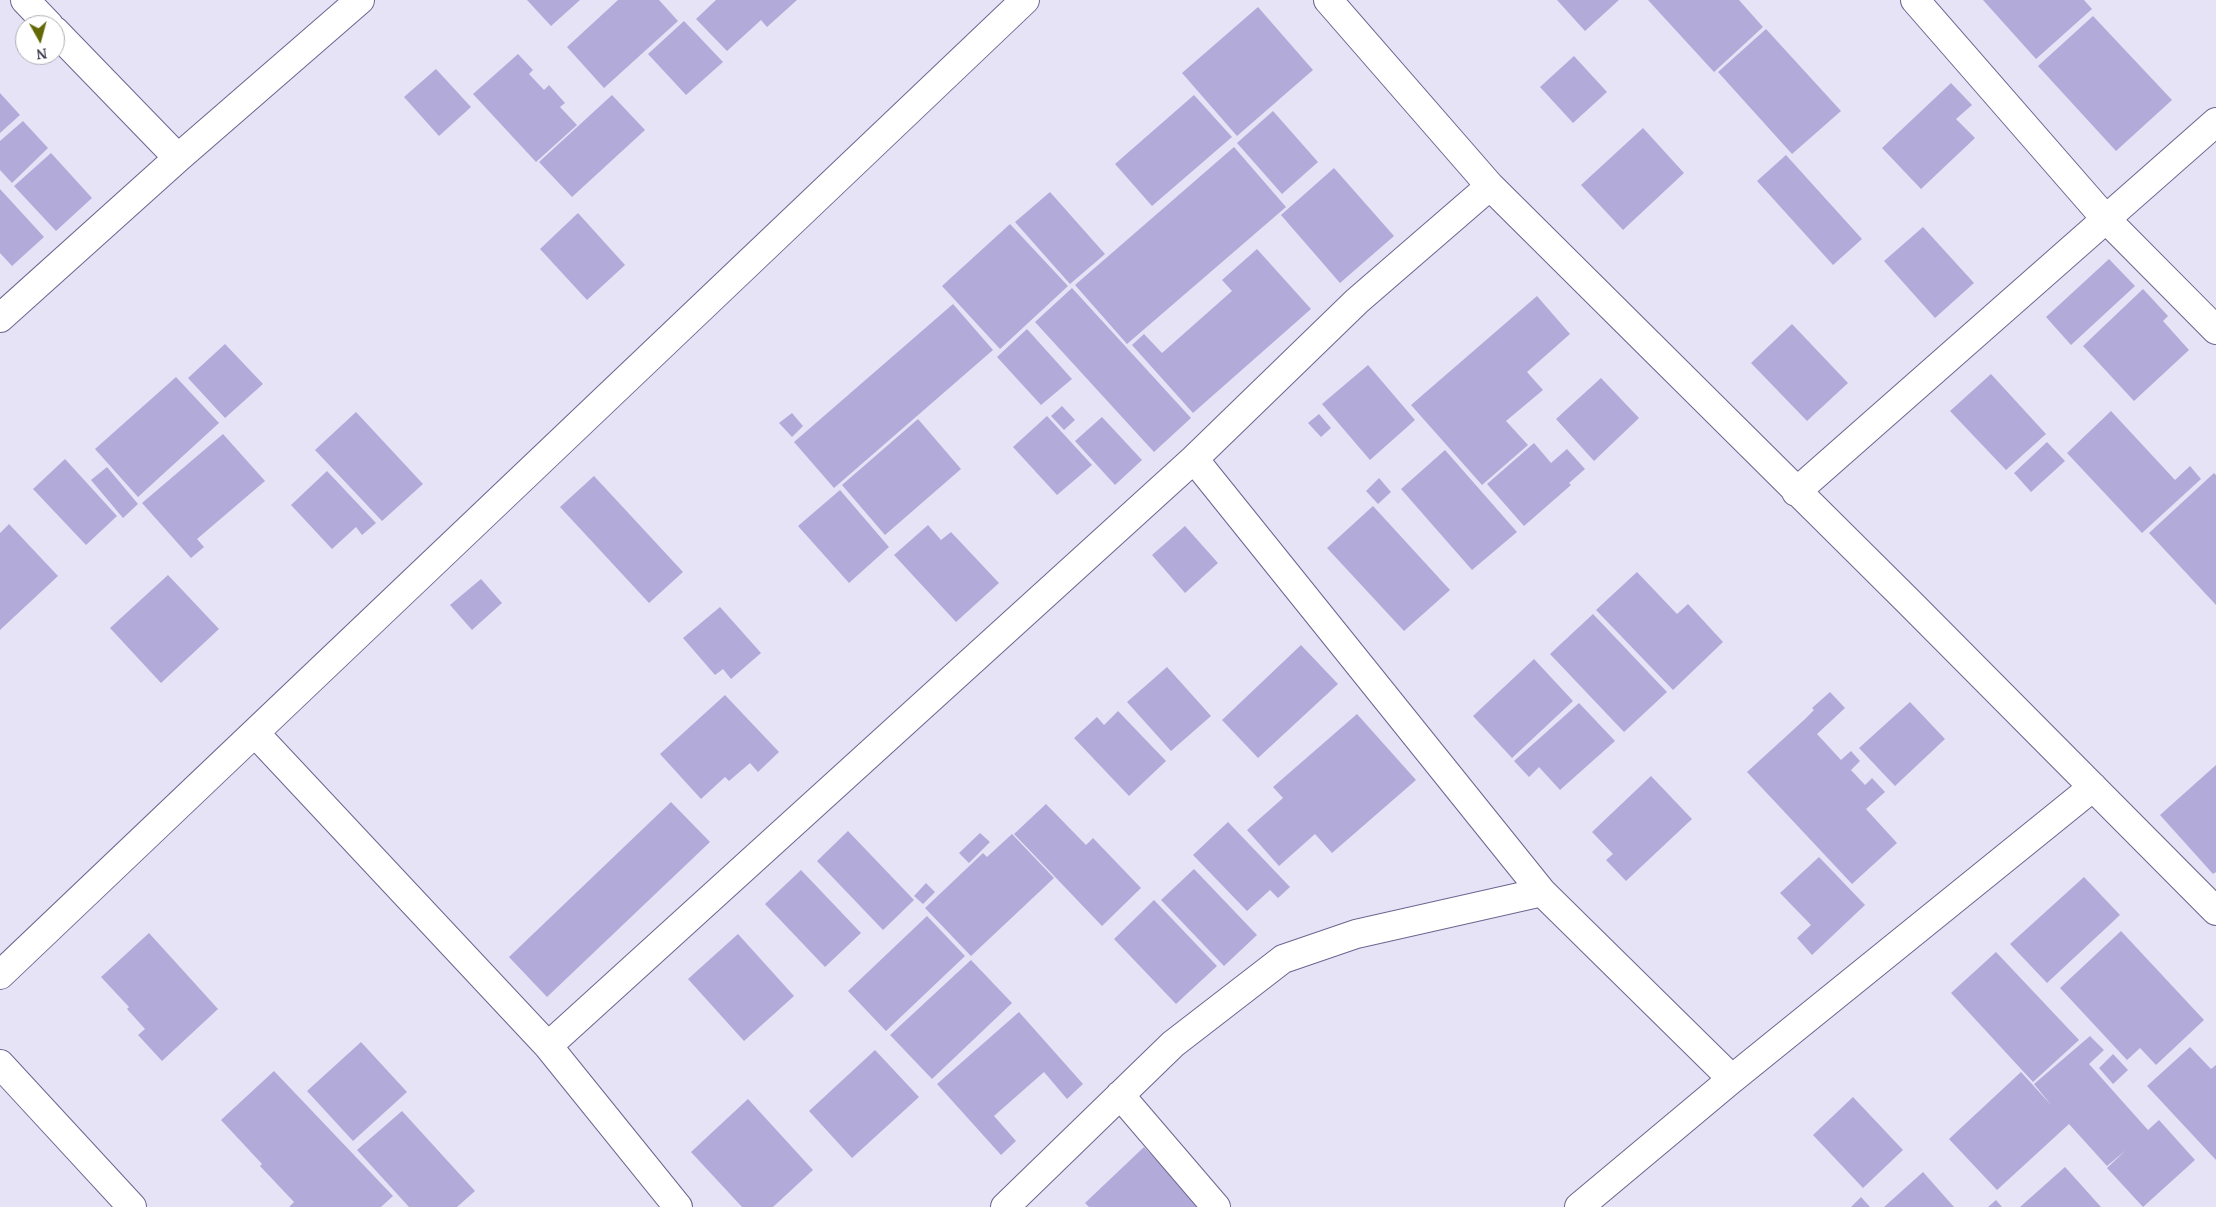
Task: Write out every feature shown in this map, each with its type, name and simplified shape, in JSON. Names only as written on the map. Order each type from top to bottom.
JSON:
[{"type":"street","points":[[25,0],[39,15]]},
{"type":"street","points":[[0,318],[178,158],[360,0]]},
{"type":"street","points":[[0,975],[1025,0]]},
{"type":"street","points":[[1328,0],[1490,186],[2094,787],[2216,911]]},
{"type":"street","points":[[1915,0],[2105,218],[2216,330]]},
{"type":"street","points":[[65,42],[178,158]]},
{"type":"street","points":[[1796,492],[2216,122]]},
{"type":"street","points":[[548,1046],[1194,459],[1357,301],[1490,186]]},
{"type":"street","points":[[1194,459],[1542,892],[1732,1079]]},
{"type":"street","points":[[255,733],[548,1046],[678,1207]]},
{"type":"street","points":[[1579,1207],[1732,1079],[2094,787]]},
{"type":"street","points":[[1005,1207],[1172,1044],[1283,959],[1356,934],[1542,892]]},
{"type":"street","points":[[0,1064],[132,1207]]},
{"type":"street","points":[[1120,1095],[1216,1207]]},
{"type":"building","points":[[527,0],[580,0],[551,26]]},
{"type":"building","points":[[618,0],[659,0],[678,21],[604,88],[567,47]]},
{"type":"building","points":[[716,0],[797,0],[767,27],[761,20],[727,51],[696,19]]},
{"type":"building","points":[[1557,0],[1619,0],[1585,31]]},
{"type":"building","points":[[1648,0],[1739,0],[1763,27],[1714,72]]},
{"type":"building","points":[[1983,0],[2084,0],[2092,9],[2036,59]]},
{"type":"building","points":[[1258,7],[1313,70],[1237,136],[1182,73]]},
{"type":"building","points":[[2093,16],[2172,100],[2116,151],[2038,66]]},
{"type":"building","points":[[684,21],[723,62],[686,95],[648,54]]},
{"type":"building","points":[[1766,29],[1841,111],[1792,154],[1718,72]]},
{"type":"building","points":[[518,54],[533,70],[529,74],[544,90],[549,85],[565,103],[560,107],[577,125],[536,162],[473,94]]},
{"type":"building","points":[[1574,56],[1607,92],[1573,123],[1540,87]]},
{"type":"building","points":[[436,69],[471,107],[439,136],[404,97]]},
{"type":"building","points":[[1951,83],[1972,105],[1956,119],[1975,138],[1921,189],[1882,148]]},
{"type":"building","points":[[0,93],[20,115],[0,133]]},
{"type":"building","points":[[612,95],[645,130],[572,197],[539,162]]},
{"type":"building","points":[[1194,95],[1232,137],[1152,206],[1115,164]]},
{"type":"building","points":[[1273,111],[1318,162],[1282,194],[1237,143]]},
{"type":"building","points":[[23,121],[48,148],[12,183],[0,170],[0,141]]},
{"type":"building","points":[[1643,128],[1684,173],[1623,230],[1581,185]]},
{"type":"building","points":[[1234,147],[1286,207],[1127,344],[1075,285]]},
{"type":"building","points":[[51,153],[92,198],[56,231],[14,186]]},
{"type":"building","points":[[1786,155],[1862,239],[1833,265],[1757,181]]},
{"type":"building","points":[[1334,168],[1394,236],[1340,283],[1281,215]]},
{"type":"building","points":[[0,189],[44,237],[12,266],[0,253]]},
{"type":"building","points":[[1050,192],[1105,254],[1070,284],[1015,222]]},
{"type":"building","points":[[578,213],[625,265],[587,300],[540,249]]},
{"type":"building","points":[[1010,224],[1068,286],[1000,349],[942,286]]},
{"type":"building","points":[[1923,227],[1974,283],[1935,318],[1884,261]]},
{"type":"building","points":[[1257,249],[1311,309],[1193,413],[1132,345],[1144,334],[1162,353],[1232,291],[1222,280]]},
{"type":"building","points":[[2109,259],[2135,286],[2071,345],[2046,317]]},
{"type":"building","points":[[1072,288],[1191,418],[1154,452],[1035,322]]},
{"type":"building","points":[[2143,289],[2168,316],[2163,321],[2189,350],[2134,401],[2083,346]]},
{"type":"building","points":[[1537,296],[1570,334],[1527,372],[1543,390],[1506,421],[1528,445],[1482,485],[1411,405]]},
{"type":"building","points":[[953,304],[993,350],[834,488],[794,442]]},
{"type":"building","points":[[1792,324],[1848,383],[1807,421],[1751,363]]},
{"type":"building","points":[[1027,329],[1072,379],[1041,405],[997,357]]},
{"type":"building","points":[[225,344],[263,384],[225,418],[188,378]]},
{"type":"building","points":[[1368,365],[1415,420],[1370,460],[1322,404]]},
{"type":"building","points":[[1991,374],[2046,434],[2006,470],[1950,411]]},
{"type":"building","points":[[176,377],[219,423],[138,497],[95,449]]},
{"type":"building","points":[[1601,378],[1639,418],[1594,461],[1556,419]]},
{"type":"building","points":[[1062,406],[1075,420],[1064,430],[1051,416]]},
{"type":"building","points":[[2111,411],[2175,480],[2190,466],[2201,479],[2142,533],[2067,453]]},
{"type":"building","points":[[356,412],[423,484],[382,521],[315,450]]},
{"type":"building","points":[[792,413],[803,426],[792,437],[779,423]]},
{"type":"building","points":[[1319,414],[1331,428],[1321,437],[1308,423]]},
{"type":"building","points":[[1047,416],[1092,465],[1057,495],[1013,447]]},
{"type":"building","points":[[1102,417],[1142,460],[1115,485],[1075,441]]},
{"type":"building","points":[[918,419],[961,469],[885,535],[842,485]]},
{"type":"building","points":[[223,434],[265,481],[197,539],[204,547],[191,558],[142,503]]},
{"type":"building","points":[[2047,442],[2065,461],[2031,492],[2014,473]]},
{"type":"building","points":[[1534,443],[1551,463],[1567,449],[1585,469],[1569,483],[1571,485],[1524,526],[1487,484]]},
{"type":"building","points":[[1445,450],[1517,532],[1472,570],[1401,489]]},
{"type":"building","points":[[65,459],[117,516],[86,545],[33,489]]},
{"type":"building","points":[[107,467],[138,504],[123,518],[91,480]]},
{"type":"building","points":[[327,471],[376,523],[362,535],[356,527],[332,549],[291,505]]},
{"type":"building","points":[[2214,473],[2216,475],[2216,605],[2149,533]]},
{"type":"building","points":[[594,476],[683,572],[649,603],[560,507]]},
{"type":"building","points":[[1379,478],[1391,492],[1378,504],[1366,491]]},
{"type":"building","points":[[840,490],[889,547],[849,583],[798,526]]},
{"type":"building","points":[[1373,506],[1450,590],[1404,631],[1327,548]]},
{"type":"building","points":[[9,524],[58,576],[0,630],[0,533]]},
{"type":"building","points":[[928,525],[941,540],[951,532],[999,583],[956,622],[894,555]]},
{"type":"building","points":[[1185,526],[1218,563],[1185,593],[1152,555]]},
{"type":"building","points":[[1637,572],[1677,614],[1688,604],[1723,642],[1673,690],[1596,610]]},
{"type":"building","points":[[168,575],[219,629],[161,683],[110,628]]},
{"type":"building","points":[[481,579],[502,603],[472,630],[450,605]]},
{"type":"building","points":[[720,607],[761,653],[731,679],[723,669],[715,675],[683,638]]},
{"type":"building","points":[[1593,614],[1667,692],[1624,732],[1550,654]]},
{"type":"building","points":[[1301,645],[1338,684],[1258,758],[1222,720]]},
{"type":"building","points":[[1534,659],[1573,701],[1512,758],[1473,716]]},
{"type":"building","points":[[1167,667],[1211,716],[1171,751],[1127,702]]},
{"type":"building","points":[[1830,692],[1845,708],[1817,734],[1841,760],[1851,751],[1860,761],[1851,770],[1865,785],[1872,778],[1885,792],[1866,809],[1897,843],[1852,884],[1747,772],[1804,720],[1814,710],[1812,708]]},
{"type":"building","points":[[725,695],[779,752],[758,772],[750,763],[729,781],[725,777],[701,799],[660,754]]},
{"type":"building","points":[[1910,702],[1945,739],[1895,786],[1859,748]]},
{"type":"building","points":[[1579,703],[1615,741],[1560,790],[1539,767],[1529,777],[1514,761]]},
{"type":"building","points":[[1118,711],[1166,761],[1129,796],[1074,738],[1097,717],[1104,725]]},
{"type":"building","points":[[1357,714],[1416,780],[1332,853],[1315,834],[1279,866],[1247,830],[1283,798],[1273,787]]},
{"type":"building","points":[[2216,765],[2216,872],[2213,874],[2160,815]]},
{"type":"building","points":[[1651,776],[1692,819],[1626,881],[1606,860],[1613,854],[1592,832]]},
{"type":"building","points":[[671,802],[710,842],[547,997],[509,957]]},
{"type":"building","points":[[1046,804],[1086,845],[1093,838],[1141,888],[1102,926],[1014,834]]},
{"type":"building","points":[[1228,822],[1290,887],[1278,898],[1270,890],[1247,911],[1193,855]]},
{"type":"building","points":[[848,831],[914,900],[883,930],[817,861]]},
{"type":"building","points":[[980,833],[990,842],[969,863],[959,853]]},
{"type":"building","points":[[1012,834],[1054,878],[971,956],[925,908],[983,853],[987,857]]},
{"type":"building","points":[[1819,857],[1865,905],[1812,955],[1797,938],[1811,925],[1780,893]]},
{"type":"building","points":[[1194,869],[1257,935],[1224,966],[1161,900]]},
{"type":"building","points":[[801,870],[861,933],[825,967],[765,904]]},
{"type":"building","points":[[2084,877],[2120,915],[2047,983],[2010,944]]},
{"type":"building","points":[[926,883],[935,892],[923,904],[914,896]]},
{"type":"building","points":[[1154,900],[1217,966],[1176,1004],[1114,939]]},
{"type":"building","points":[[927,916],[965,956],[886,1031],[848,991]]},
{"type":"building","points":[[2121,931],[2204,1020],[2156,1065],[2140,1048],[2127,1060],[2060,988]]},
{"type":"building","points":[[149,933],[218,1009],[162,1061],[138,1035],[145,1029],[127,1009],[129,1007],[101,977]]},
{"type":"building","points":[[738,934],[794,996],[744,1041],[688,979]]},
{"type":"building","points":[[1996,952],[2079,1040],[2033,1082],[1951,993]]},
{"type":"building","points":[[971,960],[1012,1003],[932,1079],[890,1035]]},
{"type":"building","points":[[1019,1012],[1083,1084],[1067,1099],[1044,1072],[994,1116],[1016,1141],[1001,1155],[937,1084]]},
{"type":"building","points":[[2090,1036],[2104,1050],[2089,1064],[2148,1130],[2159,1120],[2195,1160],[2143,1207],[2107,1168],[2126,1150],[2107,1166],[2069,1124],[1997,1190],[1949,1139],[2021,1072],[2052,1106],[2034,1084]]},
{"type":"building","points":[[361,1042],[407,1092],[353,1141],[307,1091]]},
{"type":"building","points":[[2190,1047],[2211,1069],[2216,1065],[2216,1160],[2147,1086]]},
{"type":"building","points":[[875,1050],[919,1097],[852,1158],[809,1111]]},
{"type":"building","points":[[2113,1054],[2128,1070],[2113,1084],[2099,1068]]},
{"type":"building","points":[[274,1071],[393,1196],[381,1207],[289,1207],[294,1202],[221,1120]]},
{"type":"building","points":[[1853,1097],[1903,1150],[1863,1188],[1813,1135]]},
{"type":"building","points":[[748,1099],[813,1170],[773,1207],[742,1207],[691,1152]]},
{"type":"building","points":[[402,1111],[475,1191],[457,1207],[409,1207],[357,1150]]},
{"type":"building","points":[[1144,1147],[1201,1207],[1089,1207],[1085,1203]]},
{"type":"building","points":[[2065,1167],[2101,1207],[2020,1207]]},
{"type":"building","points":[[1923,1172],[1954,1207],[1884,1207]]},
{"type":"building","points":[[1861,1197],[1870,1207],[1851,1207]]},
{"type":"building","points":[[1996,1200],[2002,1207],[1988,1207]]}]
